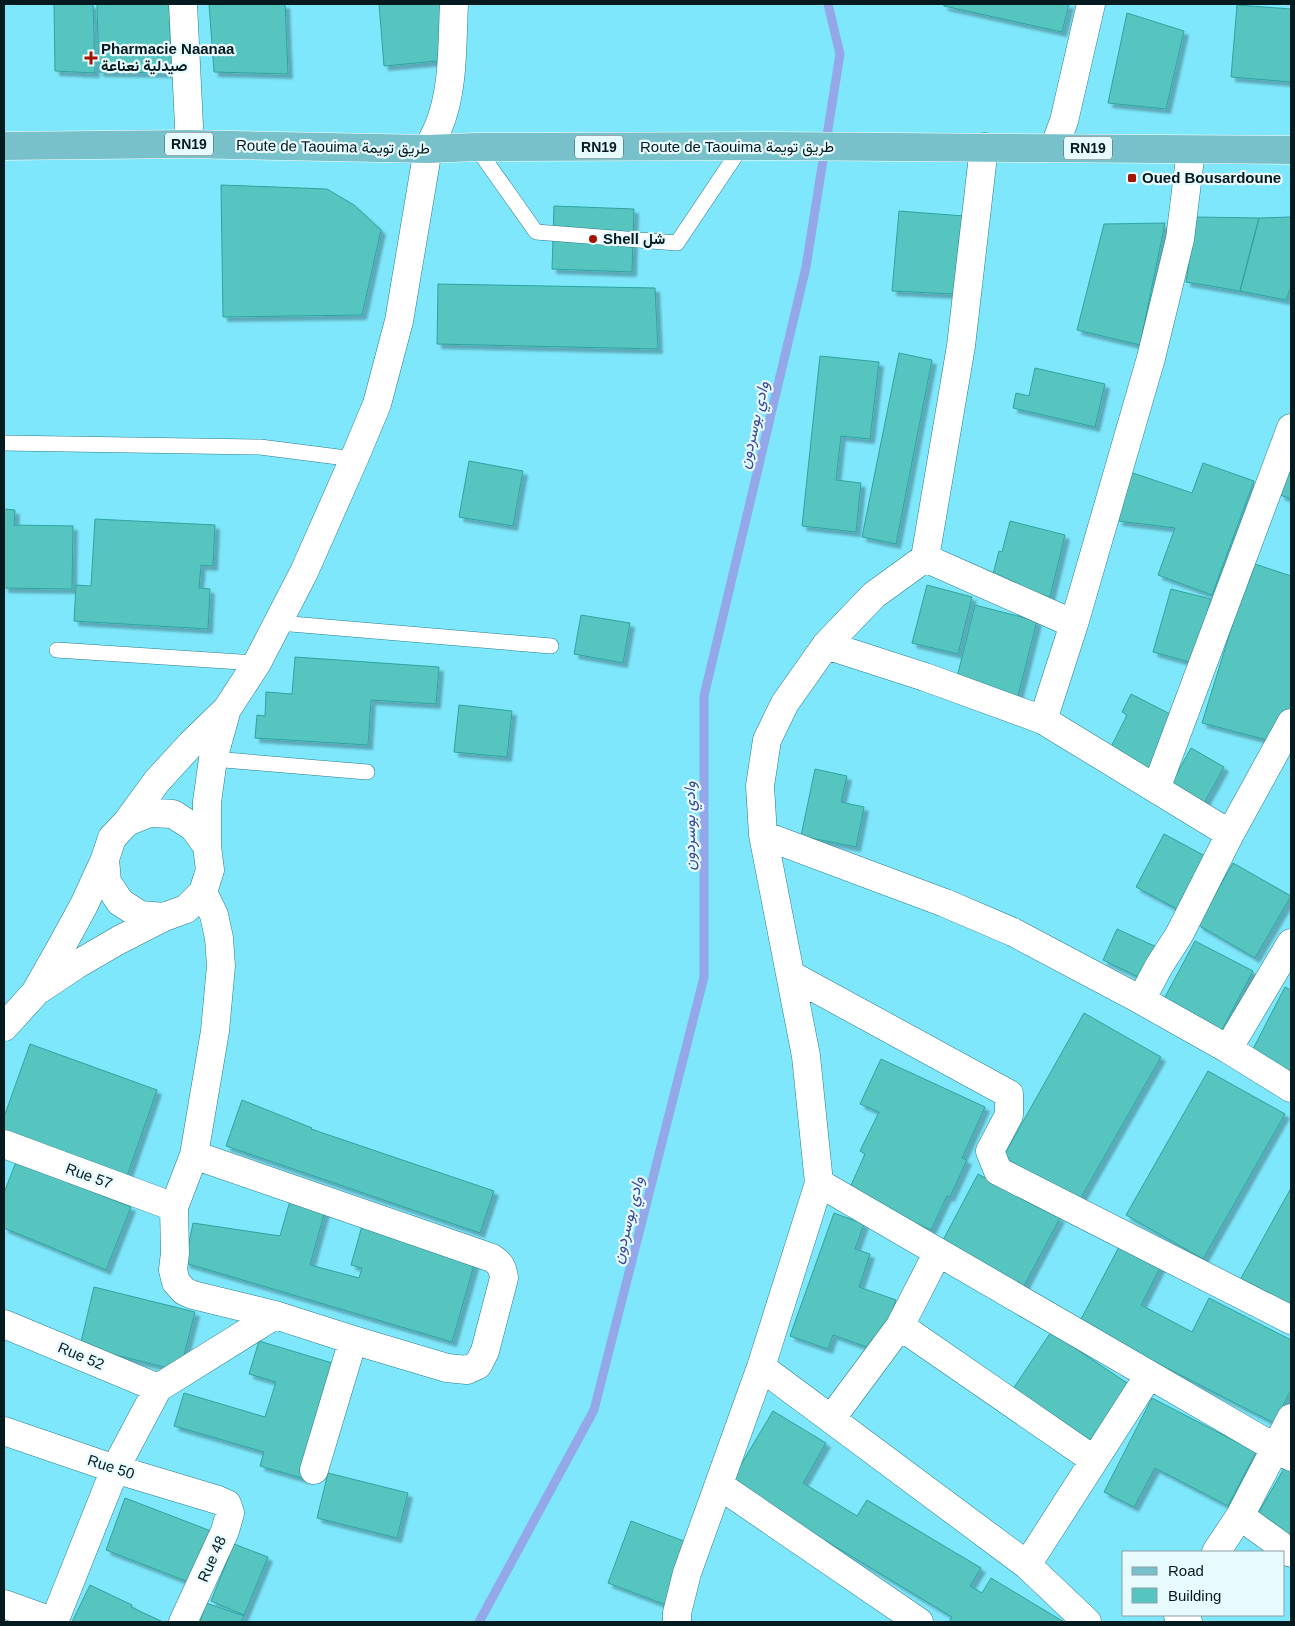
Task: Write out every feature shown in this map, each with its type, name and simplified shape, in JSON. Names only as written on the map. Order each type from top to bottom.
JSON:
[{"type":"main road","name":"Route de Taouima طريق تويمة","points":[[4,146],[187,144],[428,149],[476,147],[771,146],[1291,150]]},
{"type":"street","points":[[183,4],[189,126],[187,144]]},
{"type":"street","points":[[4,1027],[35,992],[84,904],[105,859],[112,838],[127,822],[157,782],[191,744],[227,710],[257,664],[279,623],[322,532],[377,404],[399,321],[428,149],[439,126],[446,100],[452,62],[454,4]]},
{"type":"street","points":[[1054,148],[1064,121],[1091,4]]},
{"type":"street","points":[[677,1622],[677,1613],[687,1573],[761,1367],[819,1183],[806,1056],[764,835],[760,786],[767,740],[785,702],[826,644],[874,595],[925,558],[961,346],[984,147]]},
{"type":"street","points":[[1044,720],[1074,624],[1150,358],[1178,248],[1191,150]]},
{"type":"street","points":[[1156,789],[1291,428]]},
{"type":"street","points":[[925,558],[1074,624]]},
{"type":"street","points":[[826,644],[1044,720],[1230,834]]},
{"type":"street","points":[[35,992],[119,940],[164,917],[186,909],[202,892],[210,870],[207,846],[207,802],[213,759],[227,710]]},
{"type":"street","points":[[1141,1000],[1159,966],[1179,935],[1230,834],[1291,723]]},
{"type":"street","points":[[127,822],[149,813],[173,814],[194,827],[207,846]]},
{"type":"street","points":[[764,835],[945,903],[1013,932],[1141,1000],[1228,1049],[1291,1088]]},
{"type":"street","points":[[105,859],[107,882],[120,902],[140,915],[164,917]]},
{"type":"street","points":[[194,1155],[492,1258],[502,1266],[504,1278],[485,1351],[478,1365],[473,1368],[458,1370],[447,1368],[275,1315],[193,1294],[184,1290],[176,1282],[173,1270],[175,1253],[174,1207],[194,1155],[215,1031],[222,966],[214,915],[202,892]]},
{"type":"street","points":[[1228,1049],[1291,943]]},
{"type":"street","points":[[791,975],[1009,1094],[1009,1115],[990,1152],[998,1171],[1291,1320]]},
{"type":"street","name":"Rue 57","points":[[4,1144],[174,1207]]},
{"type":"street","points":[[819,1183],[1284,1453]]},
{"type":"street","points":[[831,1419],[900,1326],[938,1252]]},
{"type":"street","points":[[4,1604],[54,1622],[115,1468],[158,1388],[275,1315]]},
{"type":"street","name":"Rue 52","points":[[4,1324],[158,1388]]},
{"type":"street","points":[[900,1326],[1094,1460]]},
{"type":"street","points":[[314,1470],[353,1340]]},
{"type":"street","points":[[761,1367],[1027,1565],[1087,1622]]},
{"type":"street","points":[[1027,1565],[1149,1375]]},
{"type":"street","points":[[1217,1551],[1284,1453],[1291,1418]]},
{"type":"street","name":"Rue 50","points":[[4,1431],[218,1500]]},
{"type":"street","points":[[718,1485],[919,1622]]},
{"type":"street","name":"Rue 48","points":[[183,1622],[228,1520],[230,1508],[227,1504],[218,1500]]},
{"type":"street","points":[[1240,1516],[1291,1553]]},
{"type":"lane","points":[[476,147],[536,232],[677,243],[742,146]]},
{"type":"lane","points":[[4,443],[260,447],[354,459]]},
{"type":"lane","points":[[279,623],[551,646]]},
{"type":"lane","points":[[57,650],[257,664]]},
{"type":"lane","points":[[213,759],[367,772]]},
{"type":"building","points":[[54,4],[93,4],[95,73],[55,71]]},
{"type":"building","points":[[97,4],[169,4],[172,73],[99,72]]},
{"type":"building","points":[[209,4],[285,4],[288,74],[214,72]]},
{"type":"building","points":[[379,4],[441,4],[438,61],[384,66]]},
{"type":"building","points":[[943,4],[1069,4],[1062,32],[944,6]]},
{"type":"building","points":[[1237,5],[1291,9],[1291,82],[1231,77]]},
{"type":"building","points":[[1127,13],[1184,31],[1166,109],[1108,103]]},
{"type":"building","points":[[221,185],[327,189],[354,205],[381,230],[362,315],[223,317]]},
{"type":"building","name":"Shell شل","points":[[554,206],[634,209],[632,272],[552,269]]},
{"type":"building","points":[[899,211],[964,216],[954,294],[892,291]]},
{"type":"building","points":[[1196,217],[1259,218],[1240,291],[1186,282]]},
{"type":"building","points":[[1291,217],[1291,287],[1286,300],[1240,291],[1259,218]]},
{"type":"building","points":[[1165,223],[1140,345],[1077,330],[1104,224]]},
{"type":"building","points":[[438,284],[655,288],[658,349],[437,344]]},
{"type":"building","points":[[899,353],[932,360],[896,544],[862,537]]},
{"type":"building","points":[[820,356],[879,362],[870,439],[841,436],[836,480],[861,483],[856,532],[802,526]]},
{"type":"building","points":[[1035,368],[1105,384],[1095,427],[1013,408],[1016,393],[1029,396]]},
{"type":"building","points":[[469,461],[523,471],[513,526],[459,517]]},
{"type":"building","points":[[1203,463],[1254,481],[1212,595],[1158,575],[1175,528],[1118,521],[1130,472],[1192,493]]},
{"type":"building","points":[[1291,465],[1291,499],[1280,495]]},
{"type":"building","points":[[4,509],[15,510],[14,525],[73,526],[72,589],[4,588]]},
{"type":"building","points":[[95,519],[215,525],[213,566],[201,565],[199,588],[210,589],[208,629],[74,621],[76,585],[91,586]]},
{"type":"building","points":[[1010,521],[1065,535],[1050,597],[991,582],[999,551],[1002,552]]},
{"type":"building","points":[[1255,564],[1291,576],[1291,710],[1267,740],[1202,723],[1237,610]]},
{"type":"building","points":[[927,585],[972,597],[958,654],[912,643]]},
{"type":"building","points":[[1171,589],[1211,599],[1193,663],[1153,652]]},
{"type":"building","points":[[975,605],[1037,621],[1018,696],[956,681]]},
{"type":"building","points":[[581,615],[630,623],[623,663],[574,654]]},
{"type":"building","points":[[295,657],[439,667],[436,704],[371,700],[368,745],[255,738],[257,715],[265,716],[266,692],[292,694]]},
{"type":"building","points":[[1131,694],[1178,718],[1152,771],[1110,749],[1127,715],[1122,712]]},
{"type":"building","points":[[459,705],[512,711],[507,757],[454,752]]},
{"type":"building","points":[[1191,748],[1224,767],[1203,805],[1170,786]]},
{"type":"building","points":[[815,769],[847,776],[841,802],[864,807],[856,847],[801,836]]},
{"type":"building","points":[[1164,834],[1205,856],[1177,909],[1136,887]]},
{"type":"building","points":[[1233,863],[1291,896],[1255,958],[1198,925]]},
{"type":"building","points":[[1117,929],[1161,949],[1147,981],[1103,960]]},
{"type":"building","points":[[1195,941],[1253,971],[1222,1030],[1164,999]]},
{"type":"building","points":[[1285,987],[1291,990],[1291,1071],[1252,1051]]},
{"type":"building","points":[[1084,1013],[1161,1057],[1079,1201],[1003,1157]]},
{"type":"building","points":[[30,1044],[157,1090],[126,1179],[4,1134],[4,1117]]},
{"type":"building","points":[[881,1059],[985,1107],[962,1158],[967,1160],[950,1197],[947,1196],[931,1230],[848,1192],[865,1154],[860,1151],[879,1112],[860,1104]]},
{"type":"building","points":[[1208,1071],[1285,1114],[1203,1259],[1126,1215]]},
{"type":"building","points":[[242,1100],[311,1129],[494,1191],[480,1233],[226,1146]]},
{"type":"building","points":[[16,1162],[131,1207],[106,1270],[4,1228],[4,1193]]},
{"type":"building","points":[[978,1174],[1060,1218],[1024,1286],[942,1242]]},
{"type":"building","points":[[1291,1188],[1291,1309],[1240,1280]]},
{"type":"building","points":[[290,1201],[325,1211],[310,1265],[359,1278],[362,1268],[351,1265],[362,1226],[476,1258],[452,1342],[185,1263],[193,1223],[280,1236]]},
{"type":"building","points":[[834,1213],[864,1224],[855,1249],[870,1254],[859,1287],[896,1300],[878,1351],[833,1335],[828,1349],[790,1336]]},
{"type":"building","points":[[1120,1245],[1161,1266],[1141,1305],[1192,1332],[1209,1298],[1291,1340],[1291,1390],[1274,1423],[1079,1323]]},
{"type":"building","points":[[94,1287],[195,1312],[180,1371],[80,1346]]},
{"type":"building","points":[[1051,1332],[1133,1387],[1091,1450],[1009,1395]]},
{"type":"building","points":[[259,1341],[339,1365],[305,1479],[260,1466],[264,1452],[174,1426],[184,1393],[265,1417],[276,1382],[249,1374]]},
{"type":"building","points":[[1152,1398],[1256,1452],[1228,1506],[1155,1468],[1134,1507],[1104,1492]]},
{"type":"building","points":[[773,1411],[826,1443],[803,1483],[857,1516],[867,1500],[981,1568],[970,1586],[982,1593],[991,1578],[1064,1622],[949,1622],[952,1617],[730,1483]]},
{"type":"building","points":[[1286,1465],[1291,1469],[1291,1538],[1256,1517]]},
{"type":"building","points":[[328,1473],[408,1493],[397,1538],[317,1518]]},
{"type":"building","points":[[125,1498],[211,1531],[191,1583],[106,1550]]},
{"type":"building","points":[[631,1521],[689,1543],[666,1605],[608,1583]]},
{"type":"building","points":[[234,1544],[268,1557],[244,1615],[211,1601]]},
{"type":"building","points":[[90,1585],[132,1605],[131,1607],[163,1622],[72,1622]]},
{"type":"building","points":[[206,1603],[244,1616],[241,1622],[200,1622]]},
{"type":"waterway","name":"وادي بوسردون","points":[[479,1622],[594,1410],[704,977],[704,696],[806,267],[840,54],[828,4]]},
{"type":"place","name":"Pharmacie Naanaa صيدلية نعناعة","points":[[91,58]]},
{"type":"place","name":"Oued Bousardoune","points":[[1132,178]]},
{"type":"place","name":"Shell شل","points":[[593,239]]}]
